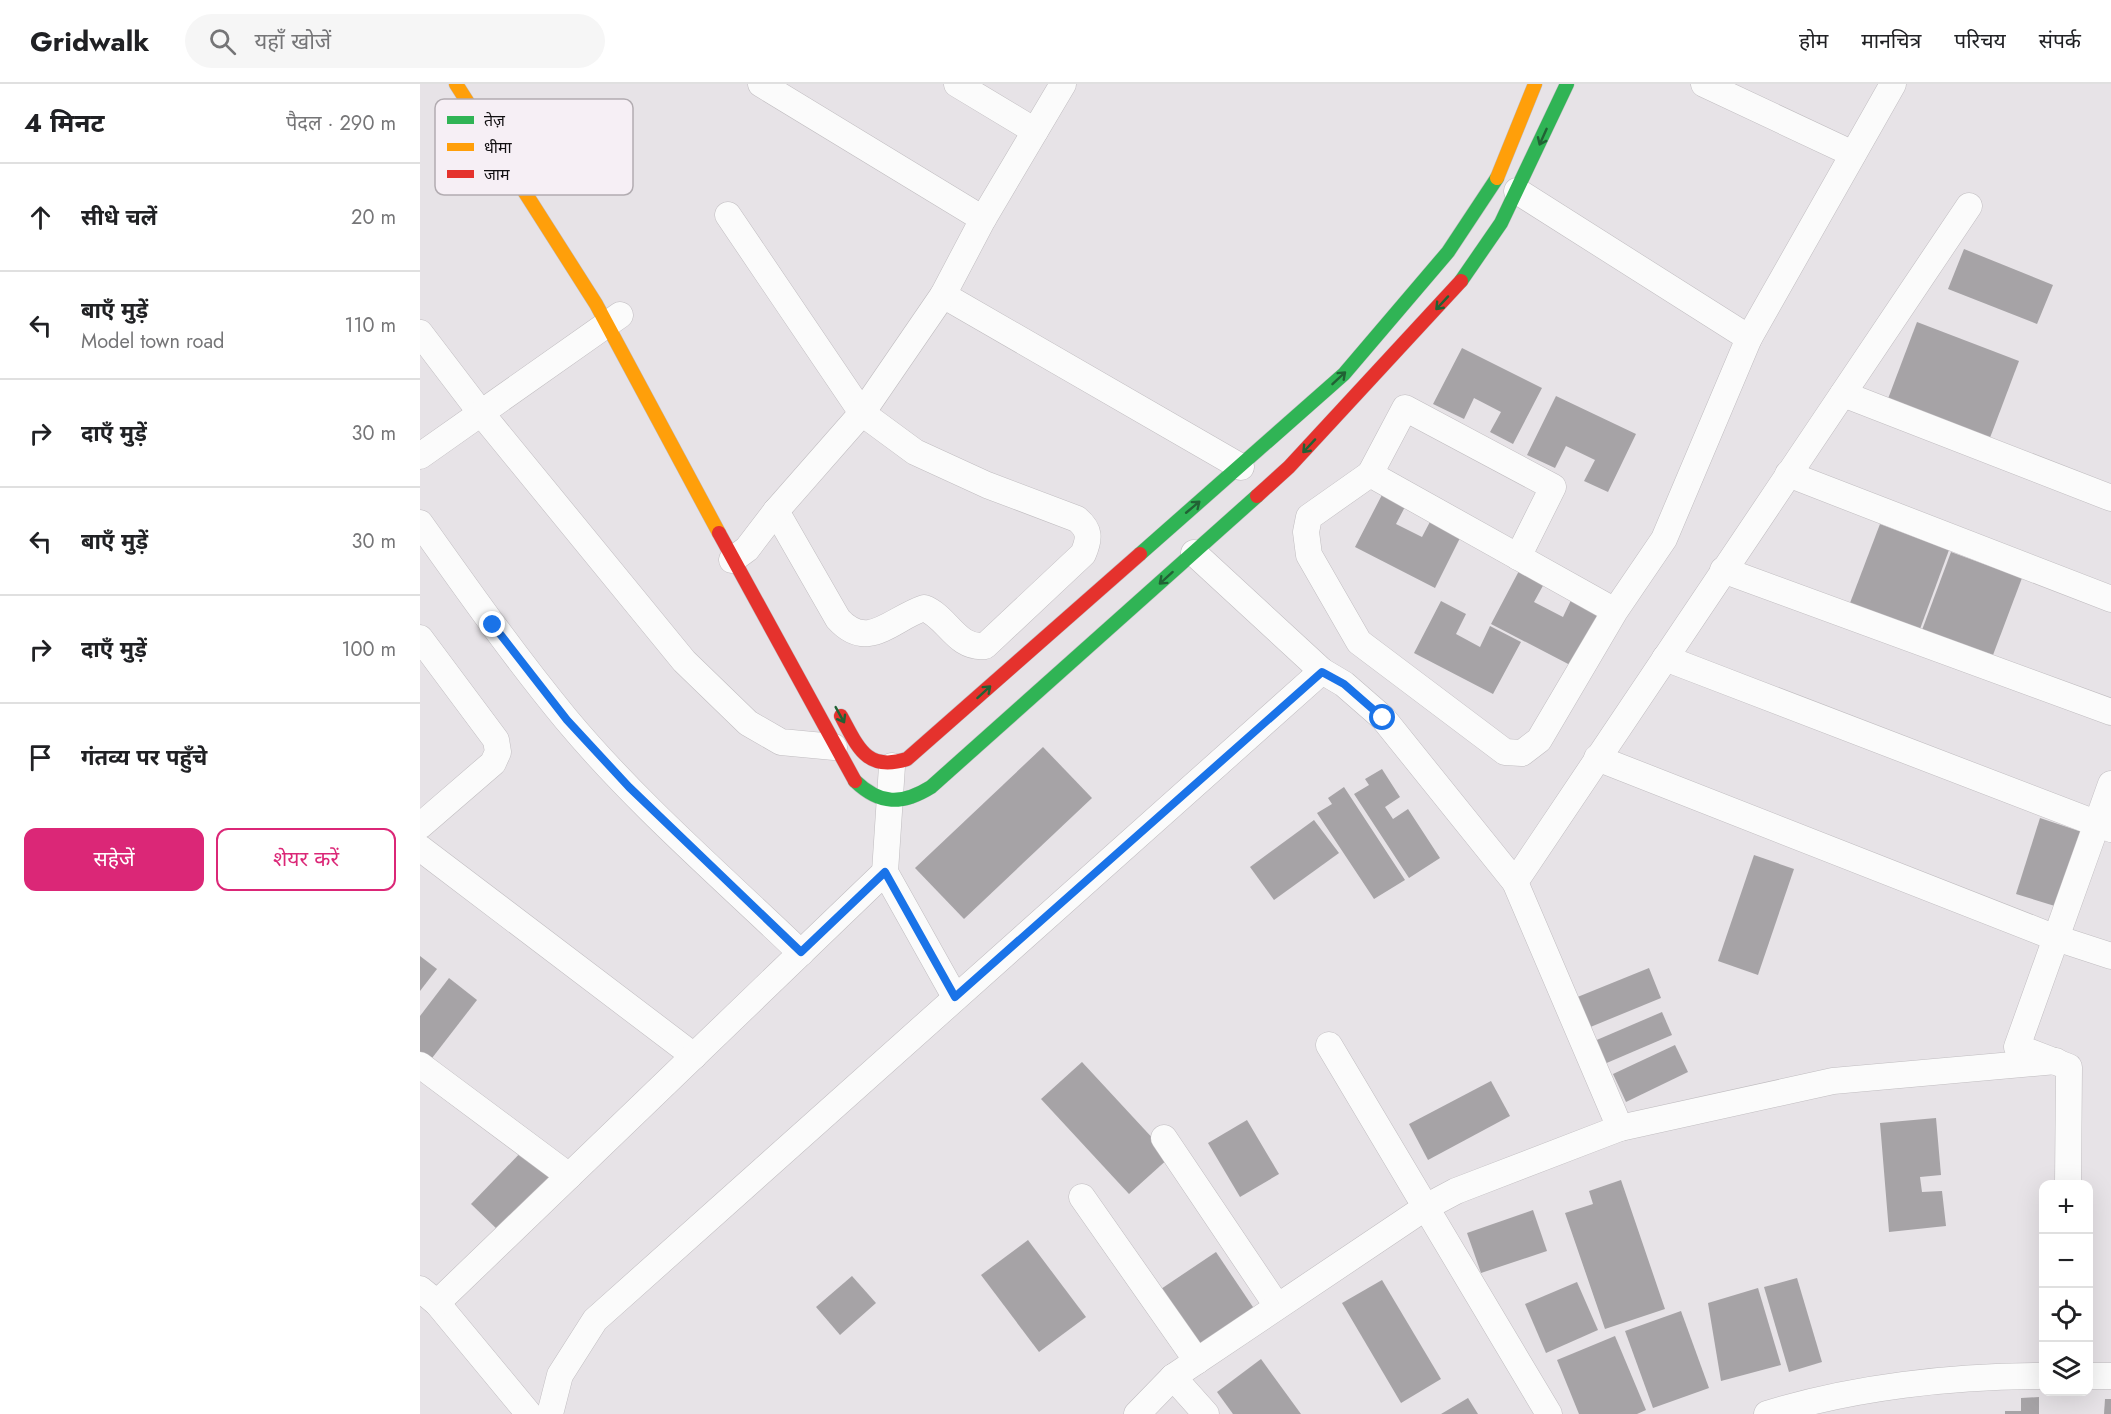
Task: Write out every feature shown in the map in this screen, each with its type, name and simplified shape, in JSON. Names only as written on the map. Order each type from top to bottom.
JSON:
[{"type":"street","points":[[456,84],[466,99]]},
{"type":"street","points":[[761,84],[983,219]]},
{"type":"street","points":[[957,84],[1035,130]]},
{"type":"street","points":[[744,552],[776,511],[862,413],[943,295],[983,219],[1063,84]]},
{"type":"street","points":[[833,702],[861,753],[873,761],[892,765],[907,759],[923,747],[1344,374],[1448,252],[1495,182],[1535,84]]},
{"type":"street","points":[[533,195],[617,317],[744,552],[850,777],[866,793],[883,801],[904,802],[924,794],[1289,467],[1459,284],[1501,223],[1567,84]]},
{"type":"street","points":[[1704,84],[1853,154]]},
{"type":"street","points":[[1518,557],[1553,486],[1406,408],[1370,474],[1309,517],[1306,532],[1309,555],[1359,642],[1505,752],[1522,753],[1539,740],[1615,610],[1664,539],[1749,338],[1893,84]]},
{"type":"street","points":[[1517,192],[1749,338]]},
{"type":"street","points":[[1515,882],[1969,206]]},
{"type":"street","points":[[728,215],[862,413],[915,452],[987,486],[1077,519],[1087,528],[1089,540],[1083,554],[985,646],[973,647],[963,642],[936,613],[924,608],[872,634],[858,635],[847,629],[838,619],[776,511]]},
{"type":"street","points":[[943,295],[1241,467]]},
{"type":"street","points":[[420,456],[617,317]]},
{"type":"street","points":[[420,333],[481,413],[684,661],[748,723],[781,742],[834,747]]},
{"type":"street","points":[[1843,393],[2111,498]]},
{"type":"street","points":[[1370,474],[1615,610]]},
{"type":"street","points":[[1788,474],[2111,599]]},
{"type":"street","points":[[420,523],[493,625],[567,720],[629,787],[801,952]]},
{"type":"street","points":[[1170,526],[1194,553],[1322,672],[1344,684],[1383,718],[1515,882],[1620,1128]]},
{"type":"street","points":[[1723,570],[2111,712]]},
{"type":"street","points":[[420,638],[496,740],[498,752],[493,764],[420,826]]},
{"type":"street","points":[[1665,658],[2104,826]]},
{"type":"street","points":[[550,1414],[560,1375],[595,1320],[1322,672]]},
{"type":"street","points":[[1597,758],[2056,938],[2111,956]]},
{"type":"street","points":[[892,765],[885,872],[955,997]]},
{"type":"street","points":[[2068,1180],[2069,1067],[2056,1060],[2017,1047],[2056,938],[2104,826],[2111,784]]},
{"type":"street","points":[[420,848],[694,1056]]},
{"type":"street","points":[[529,1414],[429,1296],[569,1176],[885,872]]},
{"type":"street","points":[[1329,1044],[1549,1414]]},
{"type":"street","points":[[1137,1414],[1173,1377],[1425,1207],[1456,1191],[1620,1128],[1833,1081],[2056,1060]]},
{"type":"street","points":[[420,1065],[569,1176]]},
{"type":"street","points":[[1164,1138],[1277,1306]]},
{"type":"street","points":[[1082,1197],[1197,1361]]},
{"type":"street","points":[[1767,1414],[1815,1399],[1983,1376],[2039,1376]]},
{"type":"street","points":[[2093,1376],[2111,1376]]},
{"type":"street","points":[[1173,1377],[1206,1414]]},
{"type":"building","points":[[1964,249],[2053,285],[2037,324],[1948,289]]},
{"type":"building","points":[[1917,322],[2019,361],[1988,443],[1886,404]]},
{"type":"building","points":[[1462,348],[1542,388],[1513,444],[1490,432],[1501,412],[1474,398],[1464,419],[1433,404]]},
{"type":"building","points":[[1556,396],[1636,434],[1608,492],[1584,481],[1595,460],[1566,446],[1555,468],[1527,455]]},
{"type":"building","points":[[1384,491],[1407,503],[1396,524],[1422,537],[1433,516],[1463,532],[1435,588],[1355,547]]},
{"type":"building","points":[[1880,524],[1949,550],[1920,629],[1850,603]]},
{"type":"building","points":[[1951,552],[2022,578],[1993,655],[1922,630]]},
{"type":"building","points":[[1520,569],[1545,582],[1534,602],[1563,617],[1573,596],[1600,610],[1572,666],[1491,624]]},
{"type":"building","points":[[1441,601],[1466,614],[1456,634],[1480,647],[1490,626],[1521,642],[1493,694],[1414,653]]},
{"type":"building","points":[[1043,747],[1092,798],[964,919],[915,868]]},
{"type":"building","points":[[1382,769],[1400,797],[1385,807],[1393,819],[1408,809],[1440,858],[1409,878],[1354,794],[1369,785],[1365,779]]},
{"type":"building","points":[[1344,787],[1405,880],[1374,899],[1317,813],[1332,804],[1328,798]]},
{"type":"building","points":[[2040,818],[2082,832],[2058,907],[2016,894]]},
{"type":"building","points":[[1314,820],[1339,853],[1274,900],[1250,867]]},
{"type":"building","points":[[1754,855],[1794,869],[1758,975],[1718,961]]},
{"type":"building","points":[[420,956],[437,969],[420,991]]},
{"type":"building","points":[[1649,968],[1661,998],[1588,1028],[1575,998]]},
{"type":"building","points":[[449,978],[477,1000],[429,1062],[420,1055],[420,1016]]},
{"type":"building","points":[[1662,1012],[1672,1035],[1602,1065],[1592,1042]]},
{"type":"building","points":[[1675,1045],[1688,1072],[1626,1102],[1613,1074]]},
{"type":"building","points":[[1082,1062],[1170,1157],[1129,1194],[1041,1099]]},
{"type":"building","points":[[1491,1081],[1510,1116],[1428,1160],[1409,1124]]},
{"type":"building","points":[[1936,1118],[1941,1175],[1920,1177],[1922,1192],[1942,1191],[1946,1226],[1889,1232],[1880,1123]]},
{"type":"building","points":[[1247,1120],[1279,1174],[1240,1197],[1208,1143]]},
{"type":"building","points":[[525,1148],[554,1176],[500,1232],[471,1204]]},
{"type":"building","points":[[1621,1180],[1665,1309],[1605,1329],[1565,1213],[1593,1204],[1589,1191]]},
{"type":"building","points":[[1533,1210],[1547,1251],[1481,1273],[1467,1233]]},
{"type":"building","points":[[1028,1240],[1086,1317],[1039,1352],[981,1275]]},
{"type":"building","points":[[1216,1252],[1255,1310],[1195,1350],[1155,1293]]},
{"type":"building","points":[[852,1276],[876,1303],[840,1335],[816,1307]]},
{"type":"building","points":[[1797,1278],[1822,1362],[1789,1372],[1764,1287]]},
{"type":"building","points":[[1382,1280],[1441,1379],[1401,1403],[1342,1303]]},
{"type":"building","points":[[1577,1282],[1598,1330],[1546,1353],[1525,1304]]},
{"type":"building","points":[[1758,1288],[1781,1365],[1721,1381],[1708,1303]]},
{"type":"building","points":[[1681,1311],[1709,1388],[1653,1408],[1625,1331]]},
{"type":"building","points":[[1615,1336],[1646,1410],[1637,1414],[1579,1414],[1557,1360]]},
{"type":"building","points":[[1261,1359],[1301,1414],[1233,1414],[1217,1392]]},
{"type":"building","points":[[2039,1397],[2039,1414],[2005,1414],[2005,1411],[2021,1411],[2021,1398]]},
{"type":"building","points":[[1468,1398],[1478,1414],[1441,1414]]},
{"type":"building","points":[[2105,1399],[2111,1399],[2111,1414],[2104,1414]]},
{"type":"traffic: fast","points":[[1461,281],[1501,223],[1567,84]]},
{"type":"traffic: fast","points":[[1140,554],[1344,374],[1448,252],[1497,178]]},
{"type":"traffic: fast","points":[[855,781],[873,795],[892,800],[910,797],[931,787],[1257,496]]},
{"type":"traffic: slow","points":[[456,84],[466,99]]},
{"type":"traffic: slow","points":[[1497,178],[1535,84]]},
{"type":"traffic: slow","points":[[527,195],[596,304],[719,533]]},
{"type":"traffic: jam","points":[[1257,496],[1289,467],[1461,281]]},
{"type":"traffic: jam","points":[[719,533],[855,781]]},
{"type":"traffic: jam","points":[[841,716],[865,754],[882,762],[907,759],[1140,554]]},
{"type":"route","points":[[493,625],[567,720],[629,787],[801,952],[885,872],[955,997],[1322,672],[1344,684],[1383,718]]}]
